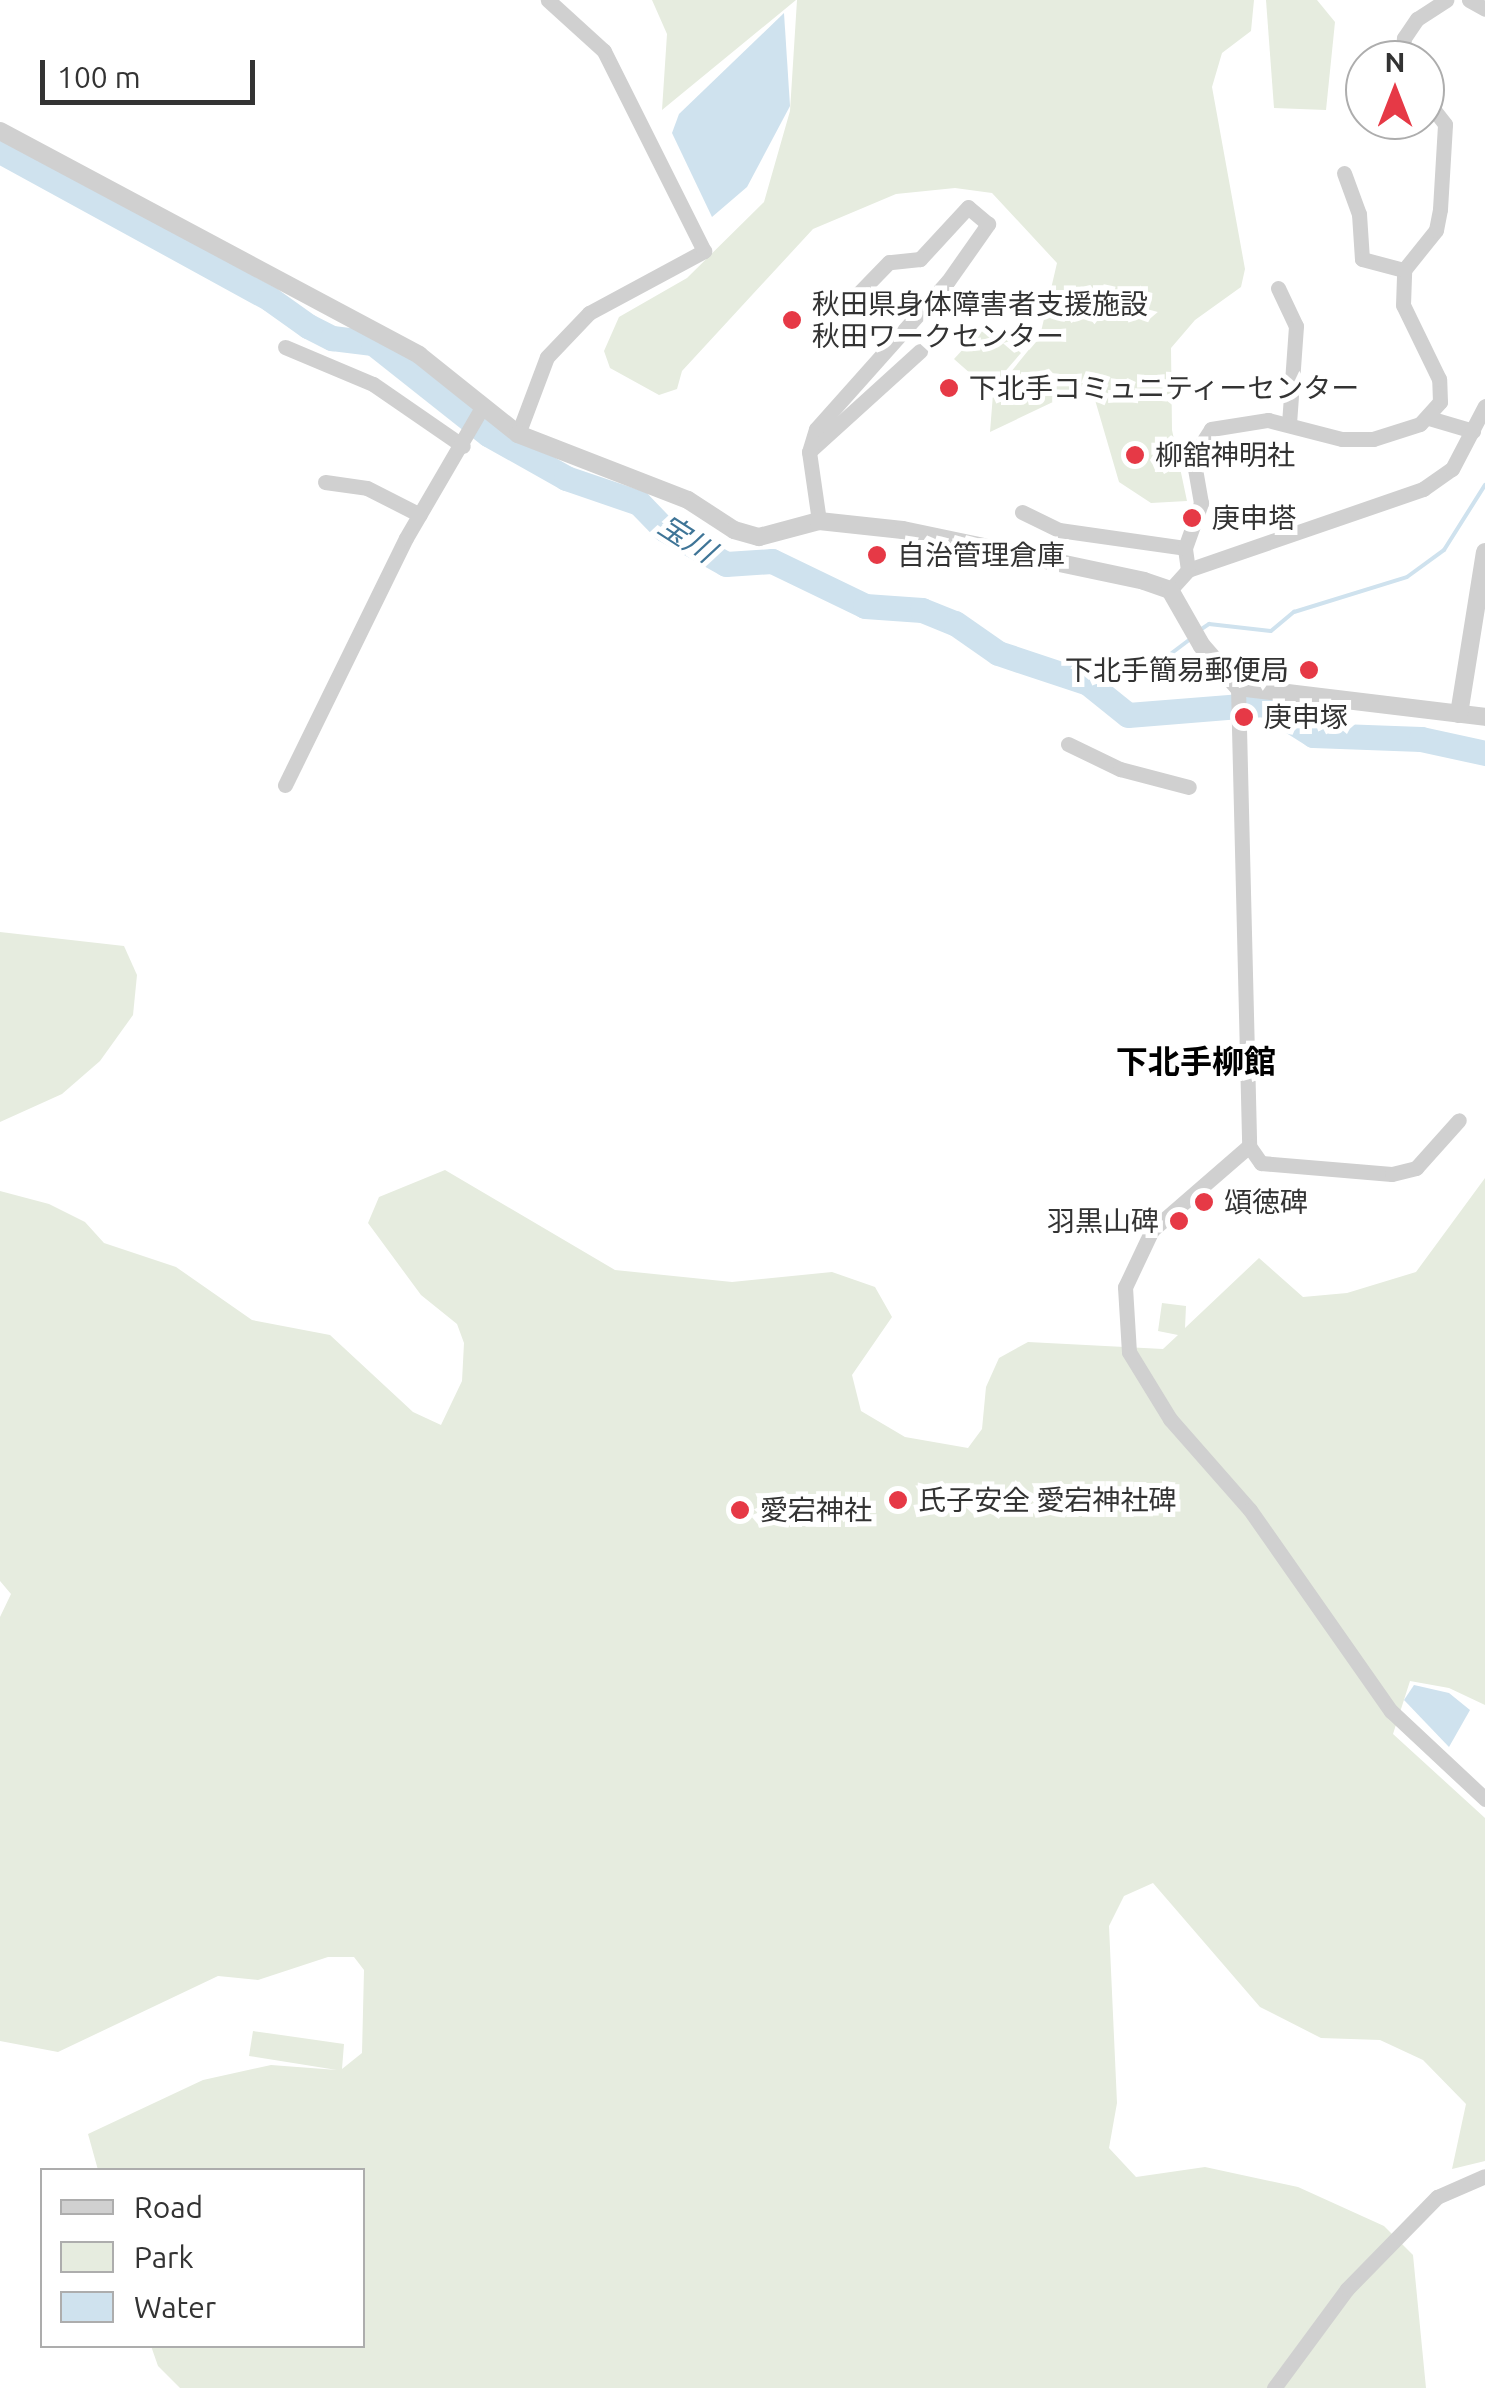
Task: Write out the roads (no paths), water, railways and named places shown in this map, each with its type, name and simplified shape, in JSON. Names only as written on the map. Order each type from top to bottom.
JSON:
[{"type":"street","points":[[518,434],[548,357],[588,313],[704,251],[604,50],[548,0]]},
{"type":"street","points":[[1404,40],[1416,19],[1446,0]]},
{"type":"street","points":[[1469,0],[1485,9]]},
{"type":"street","points":[[0,131],[404,346],[449,376],[479,413],[518,434],[688,500],[734,530],[759,536],[819,521],[993,547],[1170,590],[1202,646],[1238,697],[1249,1146],[1260,1162],[1392,1174],[1416,1168],[1459,1120]]},
{"type":"street","points":[[1188,570],[1185,548],[1200,504],[1193,466],[1198,441],[1226,422],[1289,423],[1342,439],[1374,439],[1429,418],[1440,402],[1440,379],[1403,305],[1404,270],[1436,230],[1444,140]]},
{"type":"street","points":[[1344,173],[1359,214],[1362,259],[1404,270]]},
{"type":"street","points":[[819,521],[809,452],[816,429],[948,281],[988,224],[968,207],[920,258],[889,262],[858,295]]},
{"type":"street","points":[[1278,288],[1296,326],[1289,423]]},
{"type":"street","points":[[285,346],[373,384],[466,442]]},
{"type":"street","points":[[809,452],[920,350]]},
{"type":"street","points":[[1170,590],[1188,570],[1423,490],[1452,469],[1485,406]]},
{"type":"street","points":[[285,785],[420,516],[466,442],[479,413]]},
{"type":"street","points":[[1429,418],[1473,432]]},
{"type":"street","points":[[325,482],[367,488],[420,516]]},
{"type":"street","points":[[1022,512],[1058,530],[1185,548]]},
{"type":"street","points":[[1459,714],[1485,552]]},
{"type":"street","points":[[1238,697],[1485,717]]},
{"type":"street","points":[[1068,744],[1120,769],[1189,787]]},
{"type":"street","points":[[1249,1146],[1152,1230],[1125,1286],[1129,1352],[1170,1419],[1250,1510],[1391,1711],[1485,1799]]},
{"type":"street","points":[[1274,2388],[1347,2289],[1438,2197],[1485,2176]]},
{"type":"water","points":[[784,13],[790,106],[747,187],[712,217],[672,133],[679,114]]},
{"type":"water","points":[[1414,1685],[1449,1693],[1470,1710],[1449,1747],[1404,1700]]},
{"type":"waterway","name":"宝川","points":[[0,151],[270,299],[308,326],[332,338],[373,343],[488,434],[566,478],[639,503],[664,529],[726,564],[772,561],[865,606],[922,610],[955,623],[998,653],[1088,683],[1128,715],[1264,704],[1313,735],[1421,739],[1485,753]]},
{"type":"waterway","points":[[1200,630],[1209,624],[1271,631],[1294,612],[1407,577],[1444,550],[1485,485]]},
{"type":"waterway","points":[[1054,669],[1084,663],[1123,680],[1148,671],[1189,640]]},
{"type":"place","name":"秋田県身体障害者支援施設 秋田ワークセンター","points":[[792,320]]},
{"type":"place","name":"下北手コミュニティーセンター","points":[[949,388]]},
{"type":"place","name":"柳舘神明社","points":[[1135,455]]},
{"type":"place","name":"庚申塔","points":[[1192,518]]},
{"type":"place","name":"自治管理倉庫","points":[[877,555]]},
{"type":"place","name":"下北手簡易郵便局","points":[[1309,670]]},
{"type":"place","name":"庚申塚","points":[[1244,717]]},
{"type":"place","name":"頌徳碑","points":[[1204,1202]]},
{"type":"place","name":"羽黒山碑","points":[[1179,1221]]},
{"type":"place","name":"氏子安全 愛宕神社碑","points":[[898,1500]]},
{"type":"place","name":"愛宕神社","points":[[740,1510]]},
{"type":"district","name":"下北手柳館","points":[[1196,1061]]}]
